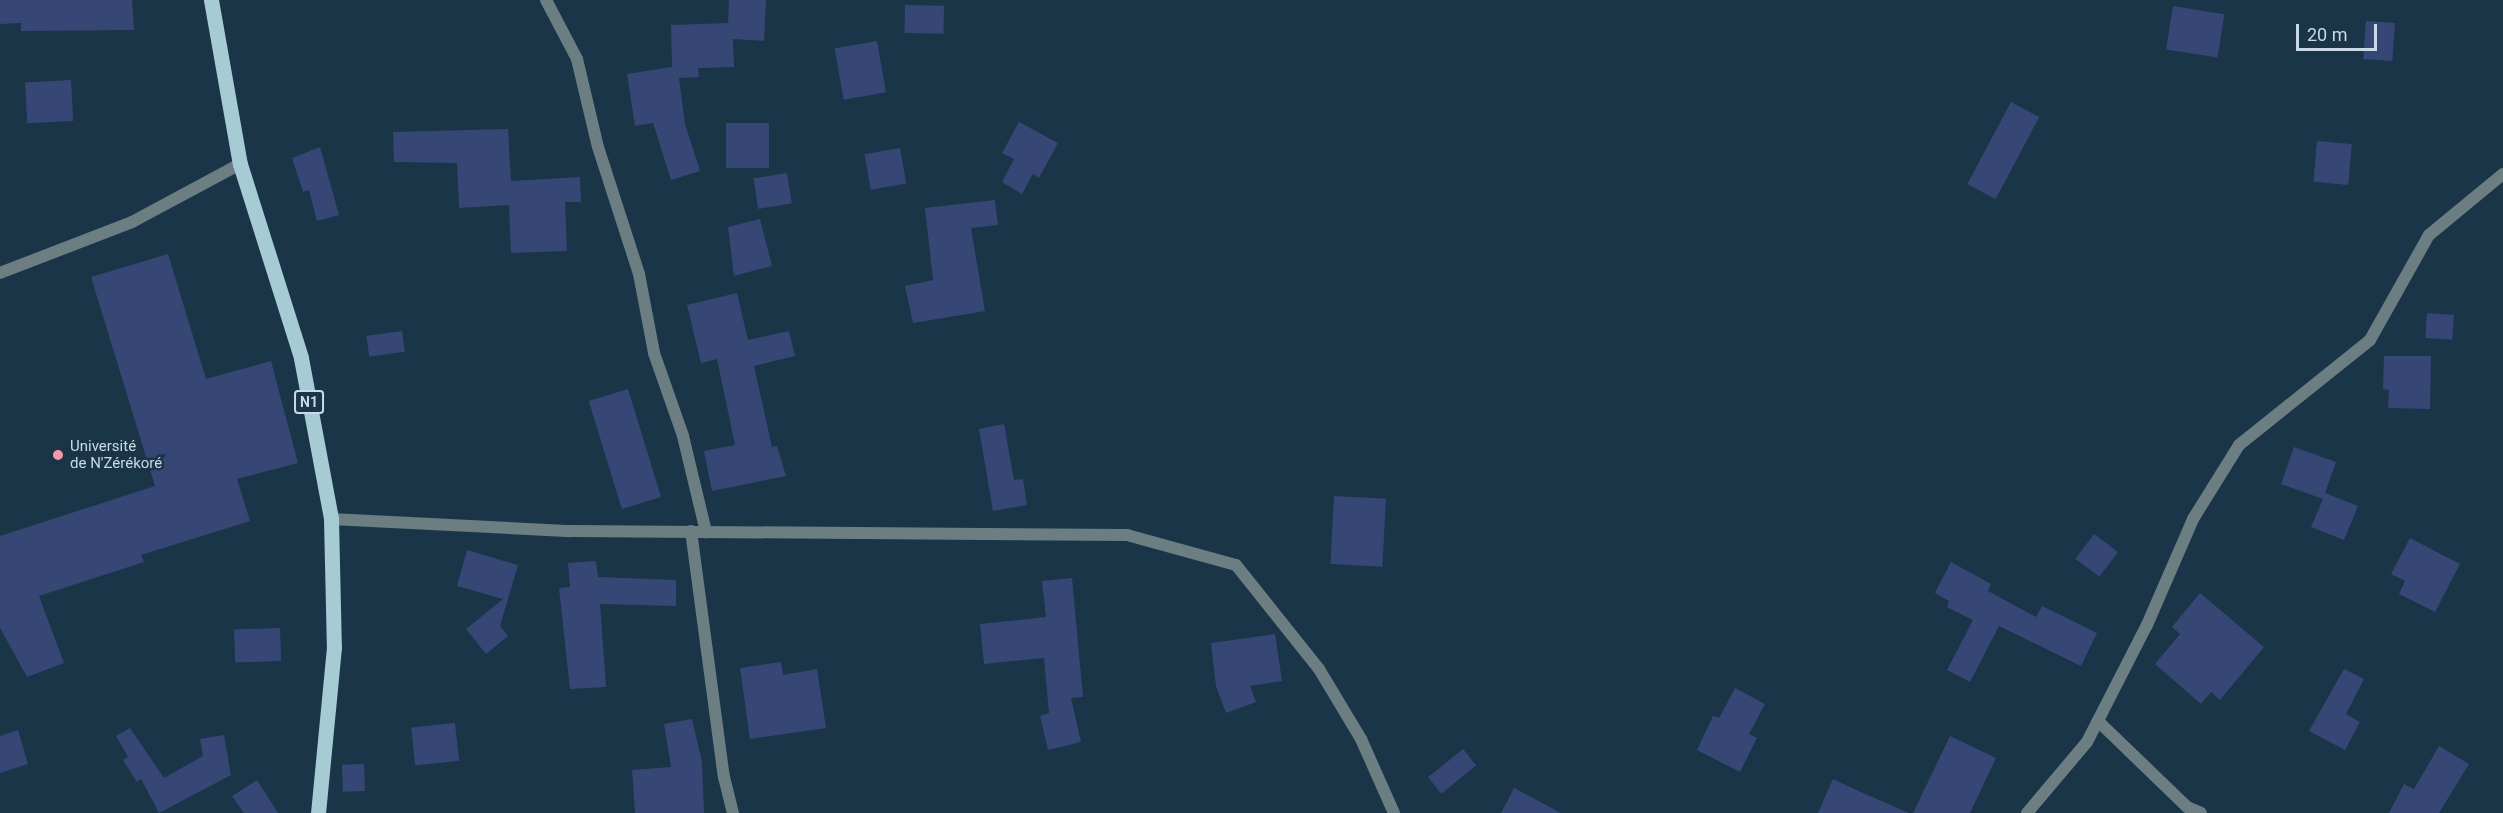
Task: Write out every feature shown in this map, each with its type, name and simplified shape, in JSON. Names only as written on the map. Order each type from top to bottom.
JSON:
[{"type":"main road","name":"N1","points":[[211,0],[240,164],[301,358],[331,519],[334,647],[318,813]]},
{"type":"street","points":[[546,0],[577,59],[598,147],[639,274],[654,353],[683,436],[706,532]]},
{"type":"street","points":[[0,273],[132,222],[240,164]]},
{"type":"street","points":[[2027,813],[2087,742],[2147,625],[2193,519],[2239,445],[2370,340],[2429,235],[2503,174]]},
{"type":"street","points":[[331,519],[571,531],[1127,535],[1236,565],[1319,669],[1361,739],[1394,813]]},
{"type":"street","points":[[691,531],[724,777],[733,813]]},
{"type":"street","points":[[2098,721],[2187,807],[2201,813]]},
{"type":"building","points":[[0,0],[132,0],[134,30],[21,31],[21,23],[0,24]]},
{"type":"building","points":[[729,0],[766,0],[764,41],[733,39],[734,67],[698,68],[699,77],[679,78],[685,124],[700,171],[671,180],[653,123],[635,126],[627,74],[672,67],[671,25],[728,23]]},
{"type":"building","points":[[905,5],[944,6],[944,34],[905,33]]},
{"type":"building","points":[[2173,6],[2224,14],[2217,58],[2166,49]]},
{"type":"building","points":[[2366,21],[2395,23],[2392,61],[2363,59]]},
{"type":"building","points":[[877,41],[886,92],[844,100],[835,48]]},
{"type":"building","points":[[71,80],[73,121],[27,123],[25,82]]},
{"type":"building","points":[[2011,102],[2039,117],[1996,199],[1967,184]]},
{"type":"building","points":[[1019,122],[1058,143],[1039,178],[1033,174],[1022,194],[1002,182],[1014,159],[1002,153]]},
{"type":"building","points":[[726,123],[769,123],[769,168],[726,168]]},
{"type":"building","points":[[508,129],[511,181],[580,177],[581,202],[565,202],[567,251],[511,253],[509,205],[459,208],[457,163],[394,162],[393,132]]},
{"type":"building","points":[[2317,141],[2352,144],[2348,185],[2313,182]]},
{"type":"building","points":[[320,147],[339,215],[317,221],[309,190],[303,192],[292,158]]},
{"type":"building","points":[[900,148],[906,183],[871,190],[865,154]]},
{"type":"building","points":[[787,173],[792,204],[758,209],[753,178]]},
{"type":"building","points":[[995,200],[998,225],[971,228],[985,311],[913,323],[905,286],[933,280],[925,208]]},
{"type":"building","points":[[760,219],[772,266],[734,276],[728,227]]},
{"type":"building","points":[[168,254],[206,379],[271,361],[298,463],[237,479],[250,521],[141,555],[144,562],[39,596],[64,663],[27,677],[0,628],[0,536],[155,486],[91,277]]},
{"type":"building","points":[[737,293],[748,340],[789,331],[795,356],[754,366],[772,447],[777,446],[786,476],[712,491],[704,451],[735,445],[717,359],[701,363],[687,305]]},
{"type":"building","points":[[2427,313],[2454,315],[2452,340],[2425,338]]},
{"type":"building","points":[[402,331],[405,352],[369,357],[366,336]]},
{"type":"building","points":[[2384,356],[2431,356],[2430,409],[2388,408],[2389,390],[2383,389]]},
{"type":"building","points":[[628,389],[661,497],[622,509],[589,401]]},
{"type":"building","points":[[1004,424],[1014,480],[1023,479],[1027,505],[993,511],[979,429]]},
{"type":"building","points":[[2294,447],[2336,462],[2325,493],[2358,506],[2344,540],[2311,527],[2323,499],[2281,484]]},
{"type":"building","points":[[1334,496],[1386,499],[1382,567],[1330,564]]},
{"type":"building","points":[[2094,534],[2118,552],[2099,577],[2075,559]]},
{"type":"building","points":[[2410,538],[2460,564],[2435,612],[2399,594],[2405,581],[2391,574]]},
{"type":"building","points":[[467,550],[518,565],[500,626],[508,636],[486,654],[466,629],[503,599],[457,586]]},
{"type":"building","points":[[596,561],[598,577],[676,580],[676,606],[600,604],[606,687],[570,689],[559,588],[570,587],[568,563]]},
{"type":"building","points":[[1951,562],[1991,584],[1988,591],[2036,617],[2042,606],[2097,633],[2081,666],[1999,626],[1970,682],[1947,670],[1973,620],[1947,607],[1949,601],[1935,593]]},
{"type":"building","points":[[1072,578],[1083,697],[1071,698],[1081,742],[1048,750],[1040,716],[1049,713],[1044,658],[984,664],[980,624],[1046,617],[1042,581]]},
{"type":"building","points":[[2200,593],[2264,647],[2220,700],[2211,692],[2201,704],[2155,664],[2180,634],[2172,627]]},
{"type":"building","points":[[280,628],[281,661],[235,663],[234,630]]},
{"type":"building","points":[[1275,634],[1282,681],[1250,686],[1256,702],[1226,713],[1216,686],[1211,643]]},
{"type":"building","points":[[781,662],[783,675],[817,669],[826,728],[750,739],[740,668]]},
{"type":"building","points":[[2344,669],[2364,679],[2346,714],[2360,722],[2345,750],[2309,731]]},
{"type":"building","points":[[1735,688],[1765,704],[1749,734],[1757,738],[1740,772],[1697,750],[1713,716],[1719,718]]},
{"type":"building","points":[[692,719],[702,762],[704,813],[635,813],[632,770],[671,767],[664,724]]},
{"type":"building","points":[[455,723],[459,761],[415,765],[411,728]]},
{"type":"building","points":[[130,728],[164,778],[203,756],[200,739],[224,735],[231,775],[159,813],[141,779],[137,782],[123,760],[128,757],[116,736]]},
{"type":"building","points":[[18,730],[28,764],[0,773],[0,736]]},
{"type":"building","points":[[1950,736],[1996,758],[1970,813],[1913,813]]},
{"type":"building","points":[[2439,746],[2469,764],[2439,813],[2389,813],[2404,784],[2414,789]]},
{"type":"building","points":[[1463,749],[1476,765],[1441,794],[1428,777]]},
{"type":"building","points":[[364,764],[365,791],[343,792],[342,765]]},
{"type":"building","points":[[1833,779],[1863,793],[1909,813],[1818,813]]},
{"type":"building","points":[[257,780],[278,813],[244,813],[232,796]]},
{"type":"building","points":[[1514,788],[1561,813],[1501,813]]},
{"type":"place","name":"Université de N'Zérékoré","points":[[58,455]]}]
